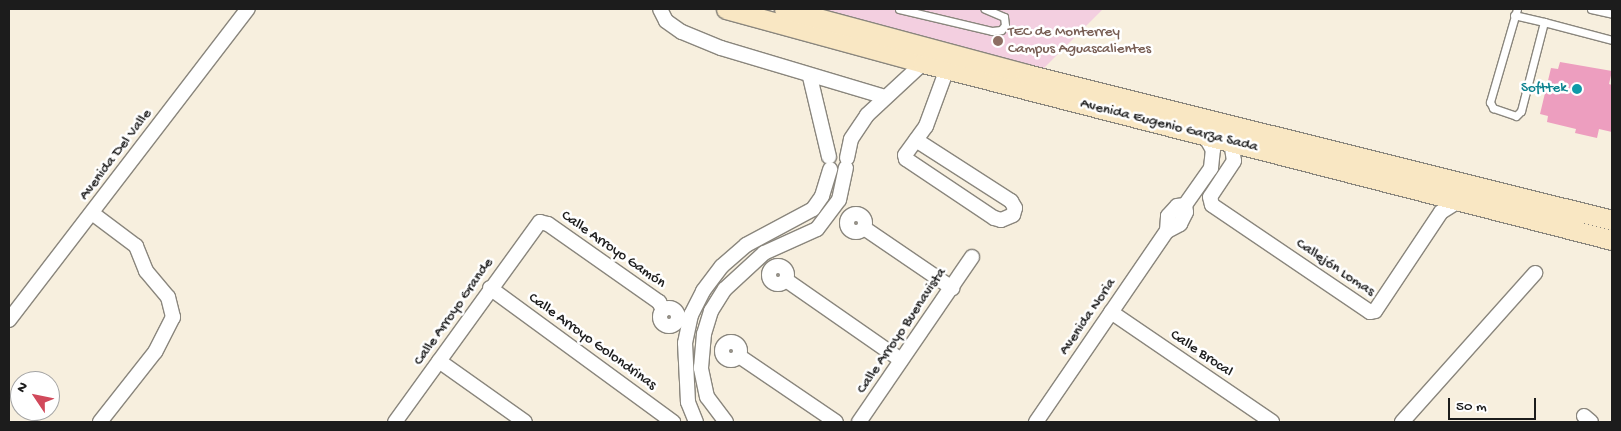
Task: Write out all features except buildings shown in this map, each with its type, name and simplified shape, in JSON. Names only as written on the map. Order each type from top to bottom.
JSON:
[{"type":"main road","name":"Avenida Eugenio Garza Sada","points":[[726,9],[923,63],[1612,240]]},
{"type":"main road","name":"Avenida Eugenio Garza Sada","points":[[784,9],[1026,74],[1612,220]]},
{"type":"street","name":"Avenida Del Valle","points":[[9,320],[248,9]]},
{"type":"street","points":[[660,9],[666,22],[682,32],[810,77],[885,97]]},
{"type":"street","points":[[726,422],[707,397],[701,368],[704,334],[711,311],[731,282],[764,253],[817,229],[839,200],[851,139],[867,115],[923,63]]},
{"type":"street","points":[[916,140],[1011,201],[1015,208],[1013,215],[1001,220],[994,218],[908,162],[905,155],[926,126],[947,69]]},
{"type":"street","points":[[696,422],[688,402],[685,343],[691,315],[703,291],[722,266],[746,245],[813,209],[822,196],[830,163],[826,138],[810,77]]},
{"type":"street","name":"Avenida Noria","points":[[1036,422],[1167,231],[1180,224],[1186,212],[1185,205],[1213,162],[1213,150],[1205,136]]},
{"type":"street","points":[[826,138],[840,145],[851,139]]},
{"type":"street","name":"Callejón Lomas","points":[[1231,142],[1234,161],[1210,201],[1373,312],[1442,212],[1460,200]]},
{"type":"street","points":[[92,213],[136,246],[146,271],[168,297],[173,317],[155,352],[100,422]]},
{"type":"street","name":"Calle Arroyo Grande","points":[[395,422],[490,288],[540,222]]},
{"type":"street","name":"Calle Arroyo Gamón","points":[[540,222],[548,224],[659,302],[663,310]]},
{"type":"street","points":[[864,228],[952,288]]},
{"type":"street","name":"Calle Arroyo Buenavista","points":[[859,422],[972,257]]},
{"type":"street","points":[[1402,422],[1535,273]]},
{"type":"street","points":[[786,280],[902,360]]},
{"type":"street","name":"Calle Arroyo Golondrinas","points":[[490,288],[670,420]]},
{"type":"street","name":"Calle Brocal","points":[[1111,312],[1272,422]]},
{"type":"street","points":[[738,356],[836,422]]},
{"type":"street","points":[[439,361],[525,422]]},
{"type":"street","points":[[670,420],[680,413],[688,402]]},
{"type":"lane","points":[[899,9],[992,31],[1001,30],[1005,25],[1004,17],[986,9]]},
{"type":"lane","points":[[1591,9],[1612,14]]},
{"type":"lane","points":[[1544,22],[1521,111],[1516,116],[1493,108],[1490,102],[1516,12],[1544,22],[1612,40]]},
{"type":"shaded area","name":"TEC de Monterrey Campus Aguascalientes","points":[[813,9],[1103,9],[1038,74]]},
{"type":"place","name":"TEC de Monterrey Campus Aguascalientes","points":[[998,41]]},
{"type":"place","name":"Softtek","points":[[1577,89]]}]
